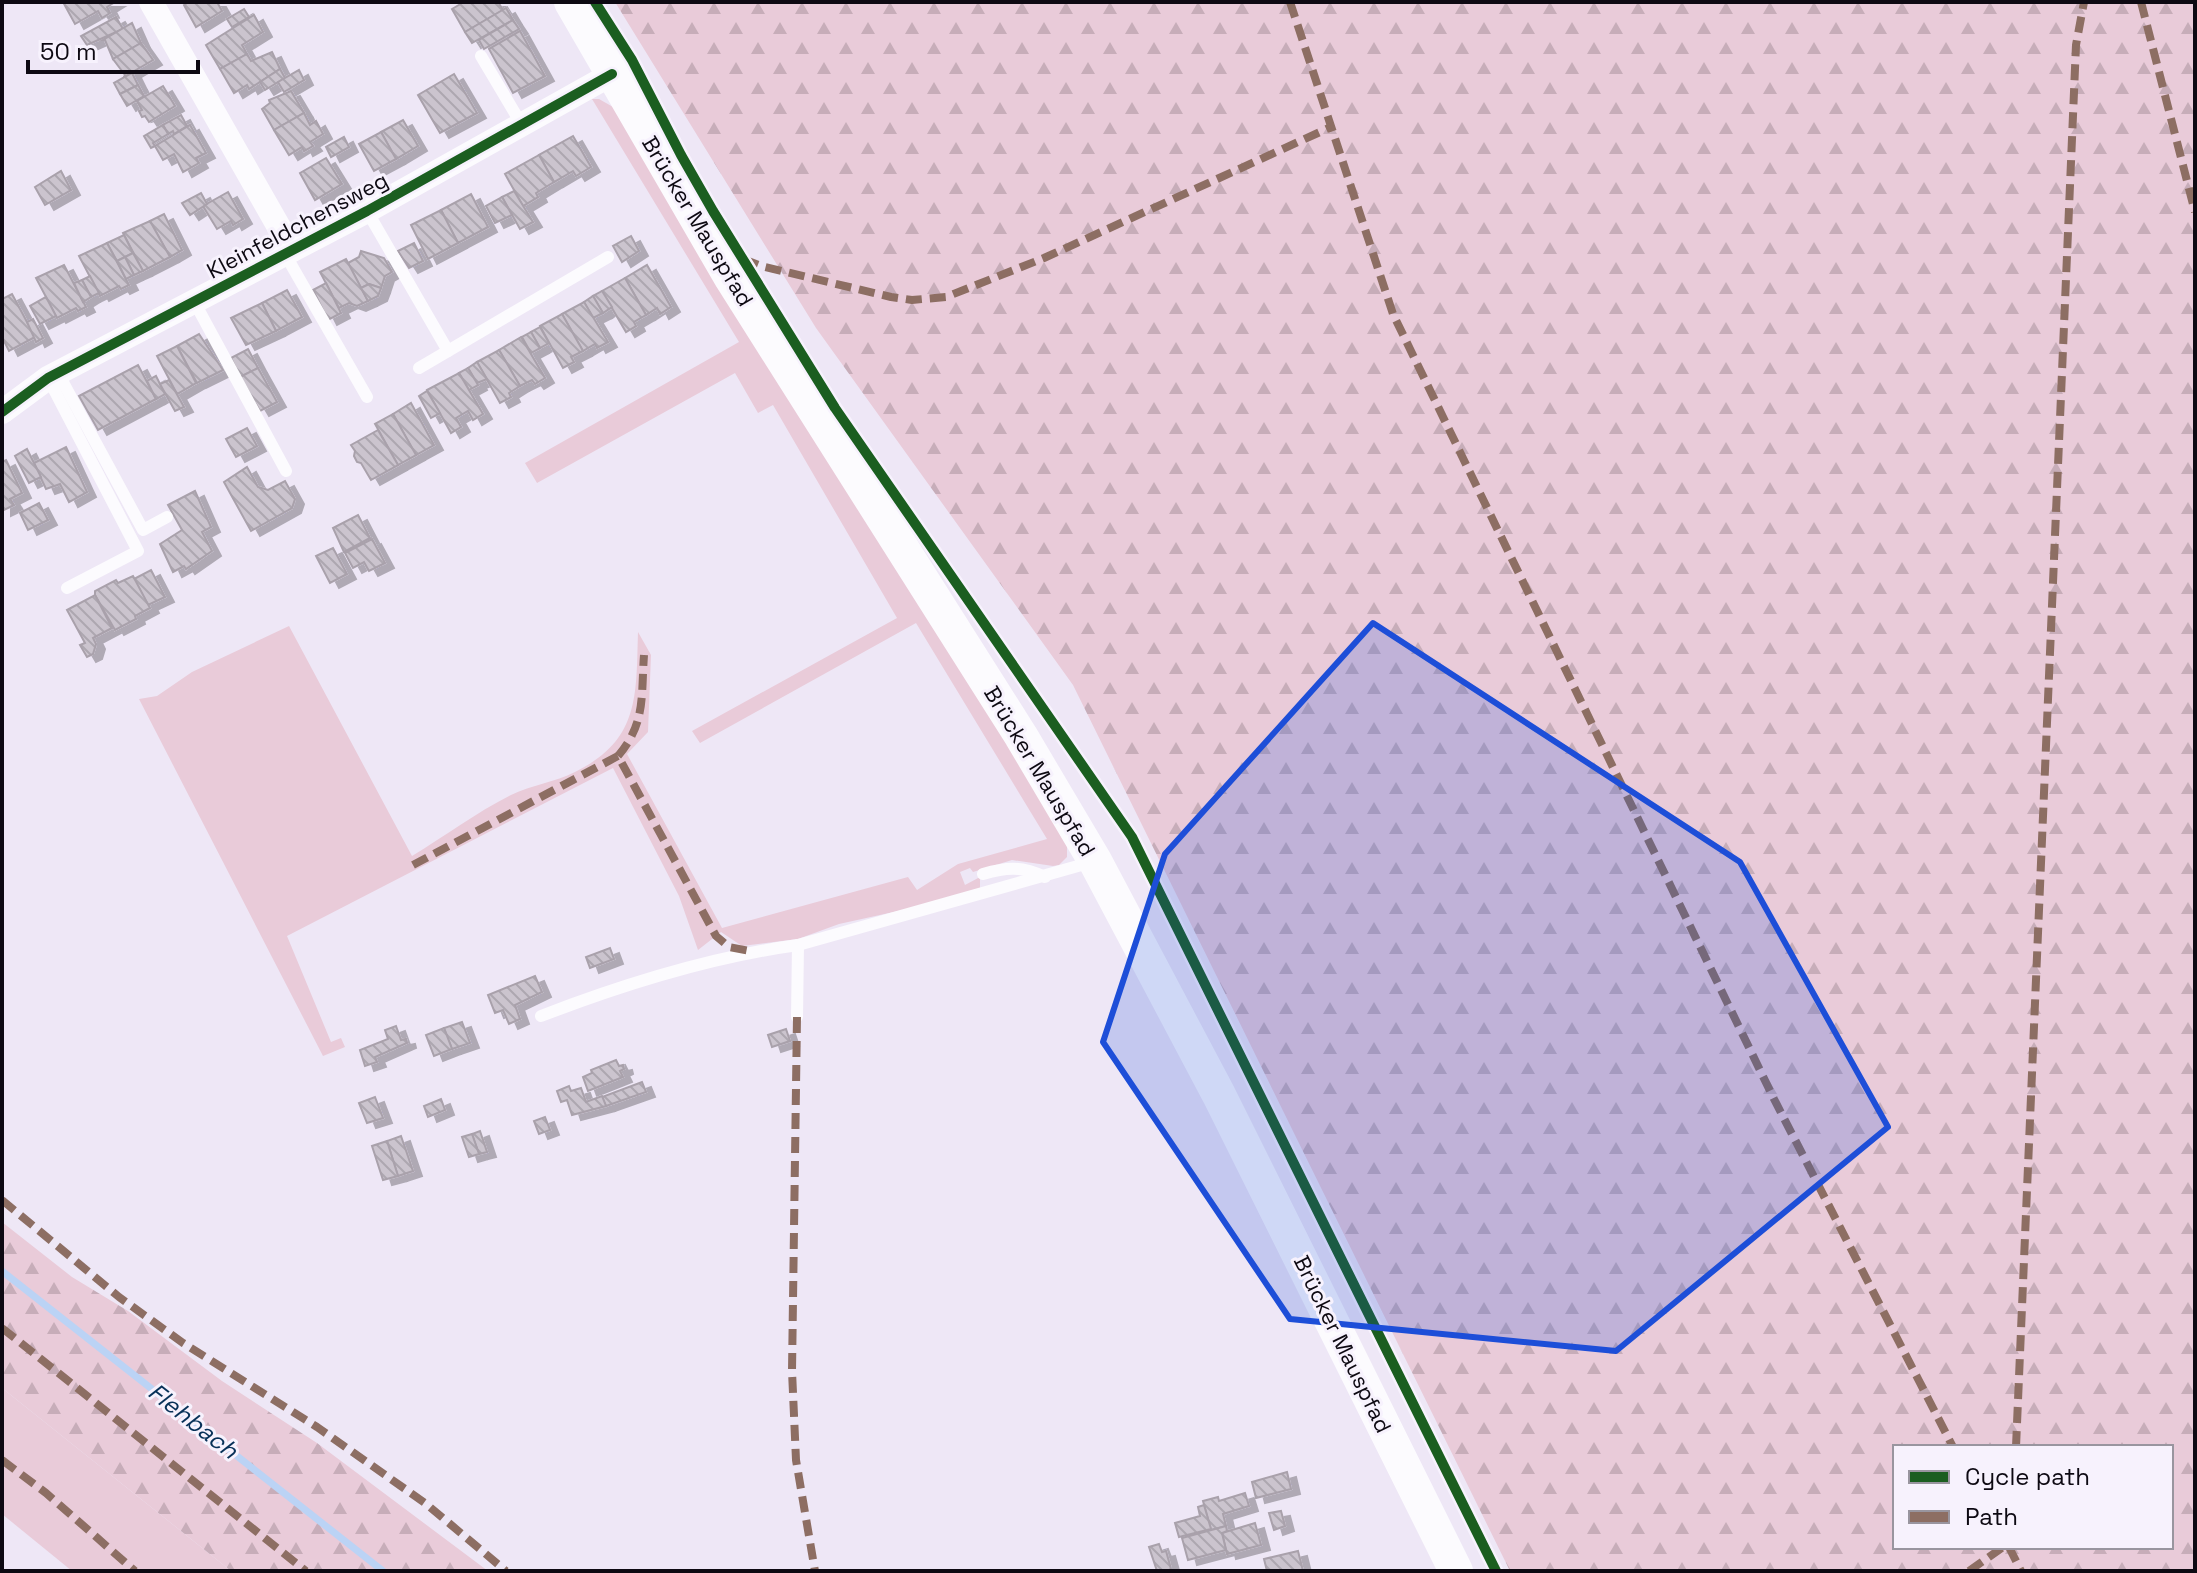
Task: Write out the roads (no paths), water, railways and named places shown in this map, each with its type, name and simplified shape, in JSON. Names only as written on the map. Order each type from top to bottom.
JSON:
[{"type":"main road","name":"Brücker Mauspfad","points":[[571,2],[724,267],[1013,724],[1095,861],[1219,1095],[1456,1571]]},
{"type":"street","points":[[151,2],[289,252]]},
{"type":"street","name":"Kleinfeldchensweg","points":[[2,412],[53,375],[367,211],[612,74]]},
{"type":"lane","points":[[481,56],[522,125]]},
{"type":"lane","name":"Kleinfeldchensweg","points":[[367,211],[448,351]]},
{"type":"lane","points":[[289,252],[367,397]]},
{"type":"lane","points":[[419,368],[608,257]]},
{"type":"lane","points":[[195,303],[286,471]]},
{"type":"lane","points":[[53,375],[143,530],[167,517]]},
{"type":"lane","points":[[53,375],[138,551],[67,588]]},
{"type":"lane","points":[[541,1016],[591,997],[700,964],[750,951],[798,945],[1095,861]]},
{"type":"lane","points":[[983,874],[1006,867],[1019,867],[1045,877]]},
{"type":"lane","points":[[797,1017],[798,945]]},
{"type":"waterway","name":"Flehbach","points":[[2,1271],[383,1571]]}]
